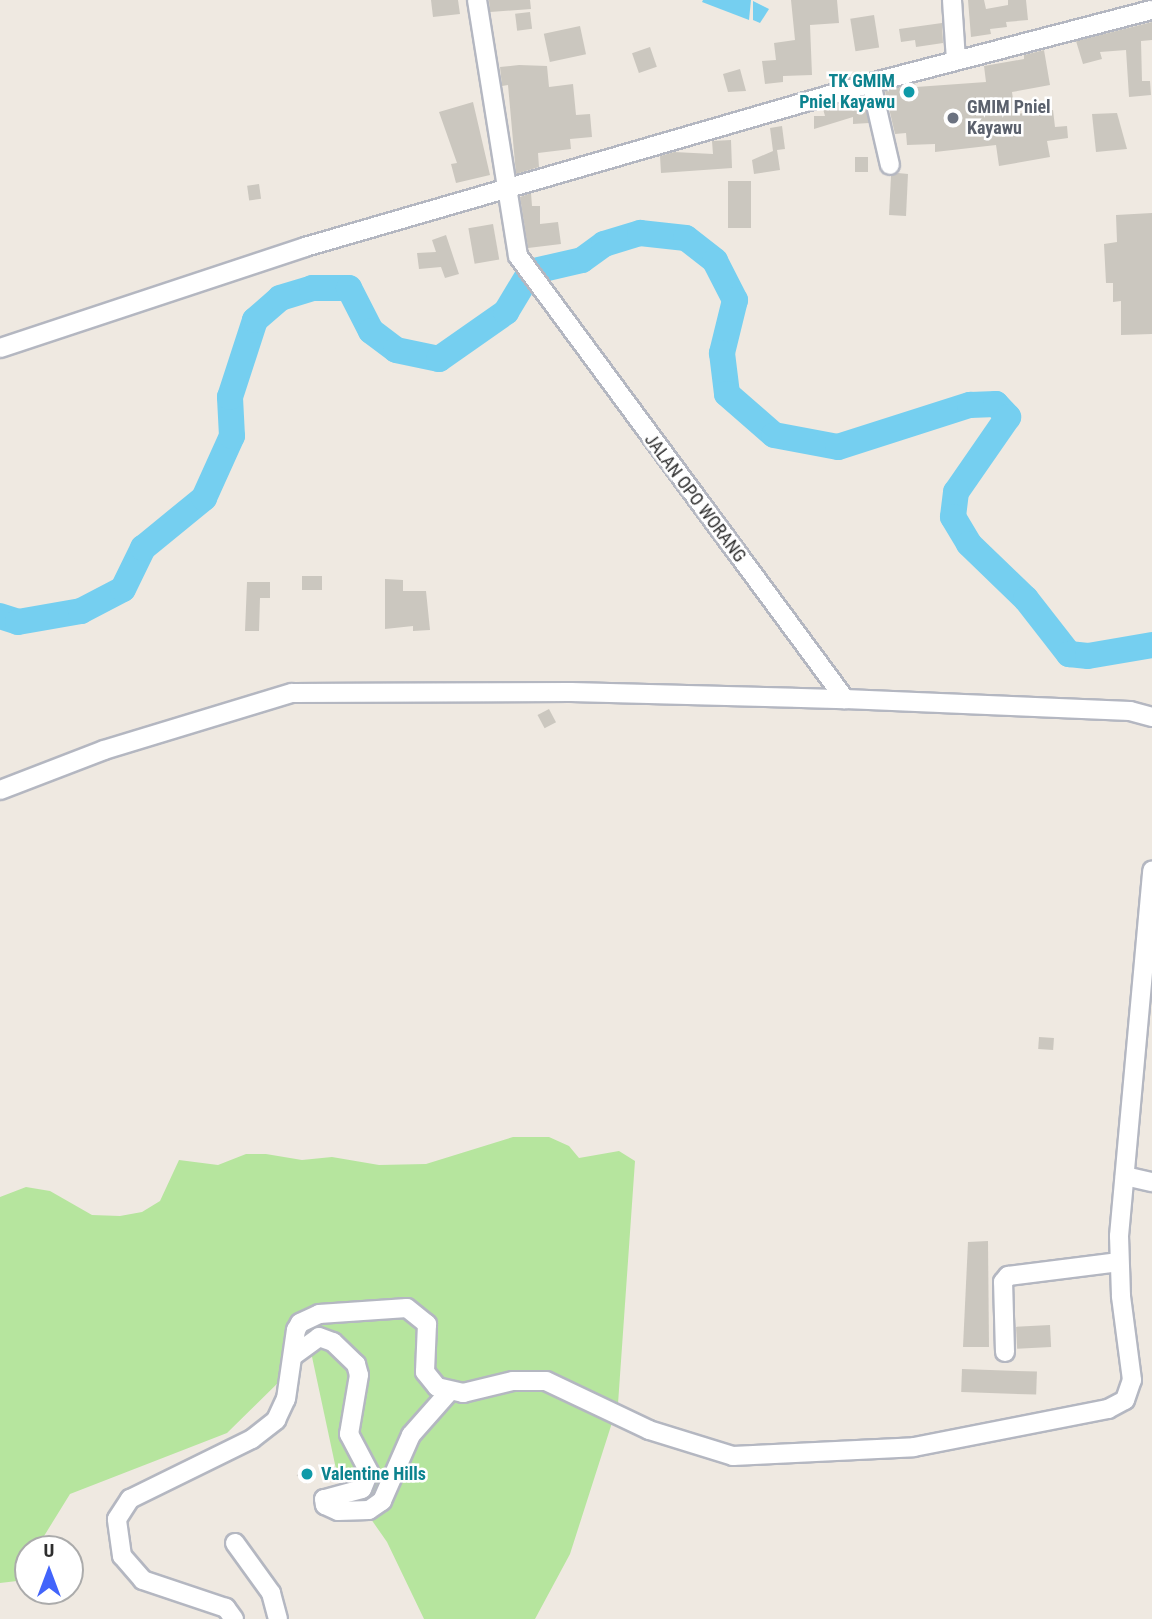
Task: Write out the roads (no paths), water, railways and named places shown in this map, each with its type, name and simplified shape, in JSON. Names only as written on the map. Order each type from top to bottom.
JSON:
[{"type":"street","name":"JALAN OPO WORANG","points":[[477,0],[518,256],[845,699]]},
{"type":"street","points":[[952,0],[956,60]]},
{"type":"street","points":[[0,348],[211,274],[871,83],[1152,9]]},
{"type":"street","points":[[871,83],[890,165]]},
{"type":"street","points":[[0,790],[104,750],[292,692],[571,692],[845,699],[1130,711],[1152,718]]},
{"type":"street","points":[[234,1619],[226,1608],[143,1580],[122,1556],[117,1519],[130,1499],[141,1492],[264,1431],[286,1399],[296,1330],[309,1317],[407,1308],[424,1317],[427,1324],[428,1381],[449,1392],[513,1381],[546,1381],[649,1430],[733,1456],[914,1447],[1108,1409],[1125,1401],[1132,1380],[1119,1262],[1152,870]]},
{"type":"street","points":[[1125,1176],[1152,1182]]},
{"type":"street","points":[[1005,1352],[1003,1282],[1008,1276],[1119,1262]]},
{"type":"street","points":[[293,1356],[319,1337],[333,1342],[356,1364],[359,1375],[349,1434],[369,1472],[362,1489],[324,1499],[326,1505],[338,1511],[369,1510],[382,1502],[411,1435],[449,1392]]},
{"type":"street","points":[[235,1542],[271,1593],[278,1619]]},
{"type":"water","points":[[751,0],[749,20],[702,2]]},
{"type":"water","points":[[753,1],[769,9],[760,23],[753,20]]},
{"type":"waterway","points":[[0,616],[18,622],[81,611],[123,589],[143,548],[204,498],[232,436],[230,397],[255,320],[280,298],[312,288],[349,288],[371,331],[396,350],[439,359],[506,312],[530,272],[582,260],[604,244],[640,233],[686,238],[715,261],[735,300],[722,353],[727,394],[774,435],[838,447],[970,405],[996,404],[1008,417],[956,492],[953,517],[969,544],[1026,599],[1069,654],[1088,656],[1152,645]]},
{"type":"place","name":"TK GMIM Pniel Kayawu","points":[[909,92]]},
{"type":"place","name":"GMIM Pniel Kayawu","points":[[953,118]]},
{"type":"place","name":"Valentine Hills","points":[[307,1474]]}]
